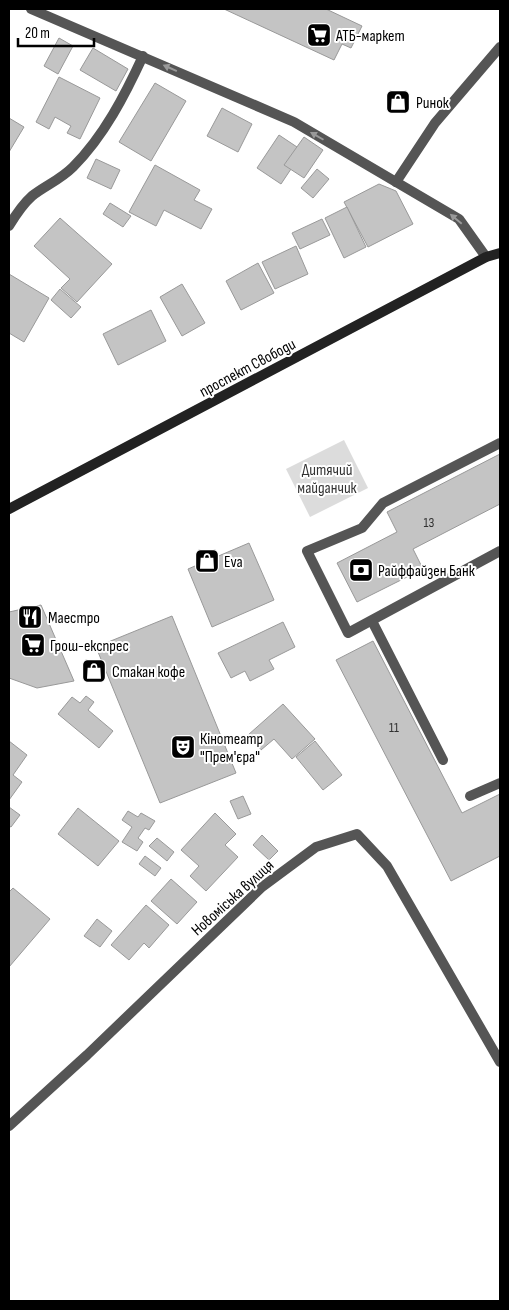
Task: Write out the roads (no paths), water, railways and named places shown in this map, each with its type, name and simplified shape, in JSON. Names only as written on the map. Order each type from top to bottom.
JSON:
[{"type":"main road","name":"проспект Свободи","points":[[9,509],[486,257],[500,253]]},
{"type":"street","points":[[31,9],[294,122],[459,219],[486,257]]},
{"type":"street","points":[[396,182],[435,123],[500,47]]},
{"type":"street","points":[[9,226],[32,196],[55,183],[74,166],[98,136],[125,95],[143,56]]},
{"type":"street","points":[[500,443],[383,503],[362,528],[307,551],[348,633],[500,551]]},
{"type":"street","points":[[372,621],[443,760]]},
{"type":"street","points":[[470,796],[500,783]]},
{"type":"street","name":"Новоміська вулиця","points":[[9,1126],[87,1055],[262,887],[316,847],[357,834],[387,866],[500,1062]]},
{"type":"place","name":"АТБ-маркет","points":[[319,35]]},
{"type":"place","name":"Ринок","points":[[398,102]]},
{"type":"place","name":"Eva","points":[[207,561]]},
{"type":"place","name":"Райффайзен Банк","points":[[361,570]]},
{"type":"place","name":"Маестро","points":[[30,617]]},
{"type":"place","name":"Грош-експрес","points":[[33,645]]},
{"type":"place","name":"Стакан кофе","points":[[94,671]]},
{"type":"place","name":"Кінотеатр \"Прем'єра\"","points":[[183,747]]},
{"type":"park label","name":"Дитячий майданчик","points":[[327,478]]}]
